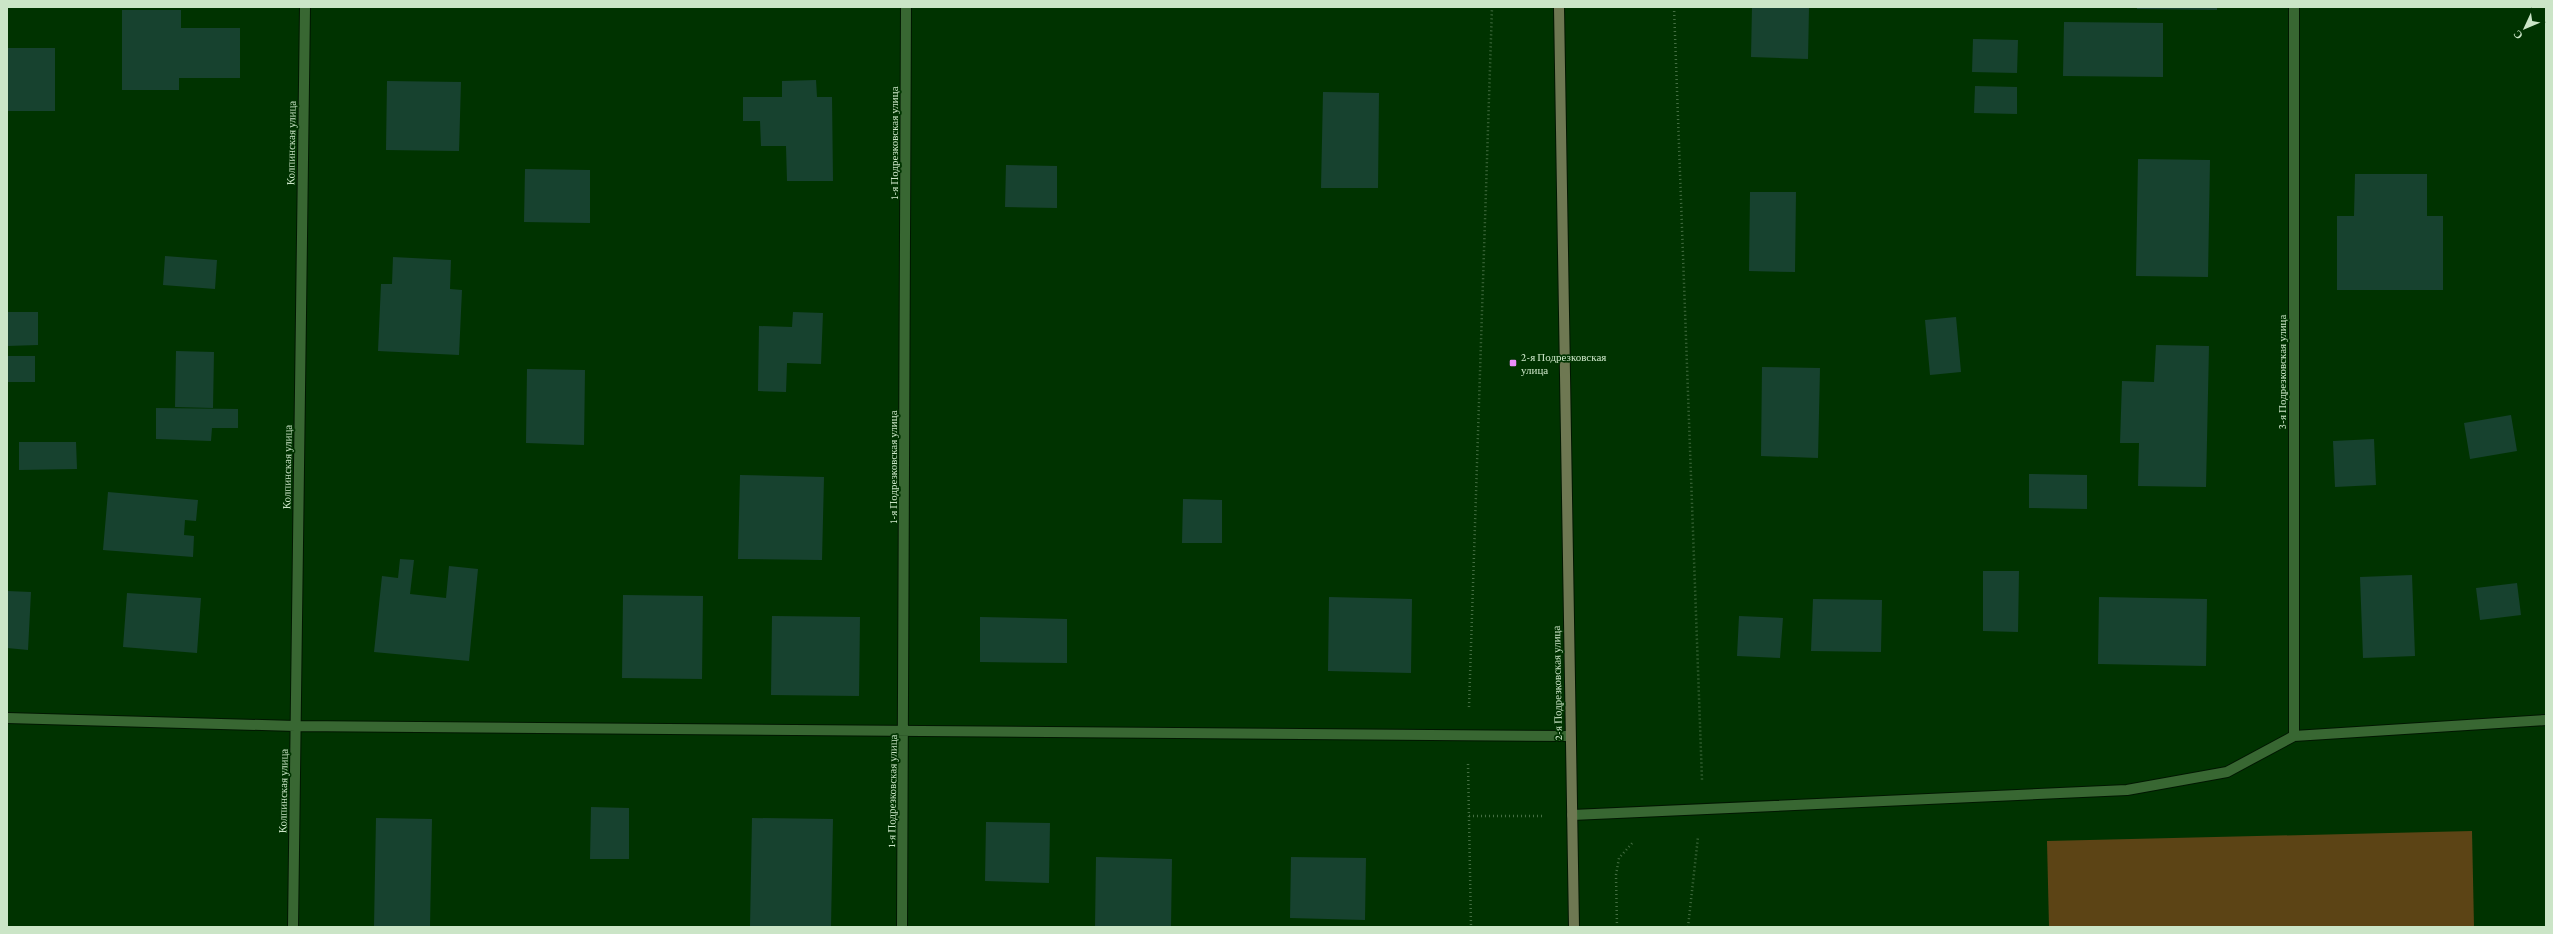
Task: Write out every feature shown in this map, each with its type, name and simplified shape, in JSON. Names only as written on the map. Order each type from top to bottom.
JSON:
[{"type":"street","name":"Колпинская улица","points":[[293,927],[305,7]]},
{"type":"street","name":"1-я Подрезковская улица","points":[[902,927],[905,729],[906,7]]},
{"type":"street","name":"2-я Подрезковская улица","points":[[1559,7],[1574,927]]},
{"type":"street","name":"3-я Подрезковская улица","points":[[2294,7],[2294,736]]},
{"type":"street","points":[[7,718],[295,726],[905,729],[1468,737],[1570,736]]},
{"type":"street","points":[[1572,815],[2127,790],[2227,772],[2294,736],[2546,720]]},
{"type":"path","points":[[1471,927],[1468,737],[1492,7]]},
{"type":"path","points":[[1674,7],[1702,783],[1701,809],[1688,927]]},
{"type":"path","points":[[1469,816],[1572,815]]},
{"type":"path","points":[[1617,927],[1616,875],[1619,858],[1635,841],[1641,838]]},
{"type":"shaded area","points":[[2472,831],[2474,927],[2049,927],[2047,841]]},
{"type":"building","points":[[1752,7],[1809,7],[1808,59],[1751,57]]},
{"type":"building","points":[[2137,7],[2217,7],[2217,10],[2137,9]]},
{"type":"building","points":[[122,10],[181,10],[181,28],[240,28],[240,78],[179,78],[179,90],[122,90]]},
{"type":"building","points":[[2064,22],[2163,23],[2163,77],[2063,76]]},
{"type":"building","points":[[1973,39],[2018,40],[2017,73],[1972,72]]},
{"type":"building","points":[[7,48],[55,48],[55,111],[7,111]]},
{"type":"building","points":[[816,80],[817,97],[832,97],[833,181],[787,181],[786,146],[761,146],[760,121],[743,121],[743,97],[782,97],[782,81]]},
{"type":"building","points":[[387,81],[461,82],[459,151],[386,150]]},
{"type":"building","points":[[1975,86],[2017,87],[2017,114],[1974,113]]},
{"type":"building","points":[[1323,92],[1379,93],[1378,188],[1321,188]]},
{"type":"building","points":[[2138,159],[2210,160],[2208,277],[2136,276]]},
{"type":"building","points":[[1006,165],[1057,166],[1057,208],[1005,207]]},
{"type":"building","points":[[525,169],[590,170],[590,223],[524,222]]},
{"type":"building","points":[[2355,174],[2427,174],[2427,216],[2443,216],[2443,290],[2337,290],[2337,216],[2354,216]]},
{"type":"building","points":[[1750,192],[1796,192],[1795,272],[1749,271]]},
{"type":"building","points":[[165,256],[217,260],[215,289],[163,285]]},
{"type":"building","points":[[393,257],[451,260],[450,289],[462,290],[459,355],[378,351],[381,284],[392,284]]},
{"type":"building","points":[[7,312],[38,312],[38,345],[7,346]]},
{"type":"building","points":[[793,312],[823,313],[821,364],[787,363],[786,392],[758,391],[759,326],[792,327]]},
{"type":"building","points":[[1956,317],[1961,372],[1930,375],[1925,320]]},
{"type":"building","points":[[2156,345],[2209,346],[2206,487],[2138,486],[2139,443],[2120,443],[2122,381],[2154,382]]},
{"type":"building","points":[[176,351],[214,352],[213,408],[175,407]]},
{"type":"building","points":[[7,356],[35,356],[35,382],[7,382]]},
{"type":"building","points":[[1762,367],[1820,368],[1818,458],[1761,456]]},
{"type":"building","points":[[527,369],[585,370],[584,445],[526,443]]},
{"type":"building","points":[[156,408],[238,409],[238,428],[212,428],[211,441],[156,439]]},
{"type":"building","points":[[2511,415],[2517,451],[2470,459],[2464,423]]},
{"type":"building","points":[[2374,439],[2376,485],[2335,487],[2333,441]]},
{"type":"building","points":[[19,442],[76,442],[77,469],[19,470]]},
{"type":"building","points":[[2029,474],[2087,475],[2087,509],[2029,508]]},
{"type":"building","points":[[740,475],[824,477],[822,560],[738,559]]},
{"type":"building","points":[[108,492],[198,500],[196,521],[185,520],[184,535],[194,536],[193,557],[103,550]]},
{"type":"building","points":[[1183,499],[1222,500],[1222,543],[1182,543]]},
{"type":"building","points":[[400,559],[414,560],[410,594],[446,598],[449,566],[478,569],[469,661],[374,652],[382,576],[398,578]]},
{"type":"building","points":[[1983,571],[2019,571],[2018,632],[1983,631]]},
{"type":"building","points":[[2412,575],[2415,656],[2363,658],[2360,577]]},
{"type":"building","points":[[2517,583],[2521,615],[2480,620],[2476,588]]},
{"type":"building","points":[[7,591],[31,592],[28,650],[7,648]]},
{"type":"building","points":[[127,593],[201,598],[197,653],[123,647]]},
{"type":"building","points":[[623,595],[703,596],[702,679],[622,678]]},
{"type":"building","points":[[1329,597],[1412,599],[1411,673],[1328,671]]},
{"type":"building","points":[[2099,597],[2207,599],[2206,666],[2098,664]]},
{"type":"building","points":[[1813,599],[1882,600],[1881,652],[1811,651]]},
{"type":"building","points":[[772,616],[860,617],[859,696],[771,695]]},
{"type":"building","points":[[1739,616],[1783,618],[1780,658],[1737,656]]},
{"type":"building","points":[[980,617],[1067,619],[1067,663],[980,662]]},
{"type":"building","points":[[591,807],[629,808],[629,859],[590,859]]},
{"type":"building","points":[[376,818],[432,819],[430,927],[374,927]]},
{"type":"building","points":[[752,818],[833,819],[831,927],[750,927]]},
{"type":"building","points":[[986,822],[1050,823],[1049,883],[985,881]]},
{"type":"building","points":[[1096,857],[1172,859],[1171,927],[1095,927]]},
{"type":"building","points":[[1291,857],[1366,858],[1365,920],[1290,918]]},
{"type":"place","name":"2-я Подрезковская улица","points":[[1513,363]]}]
